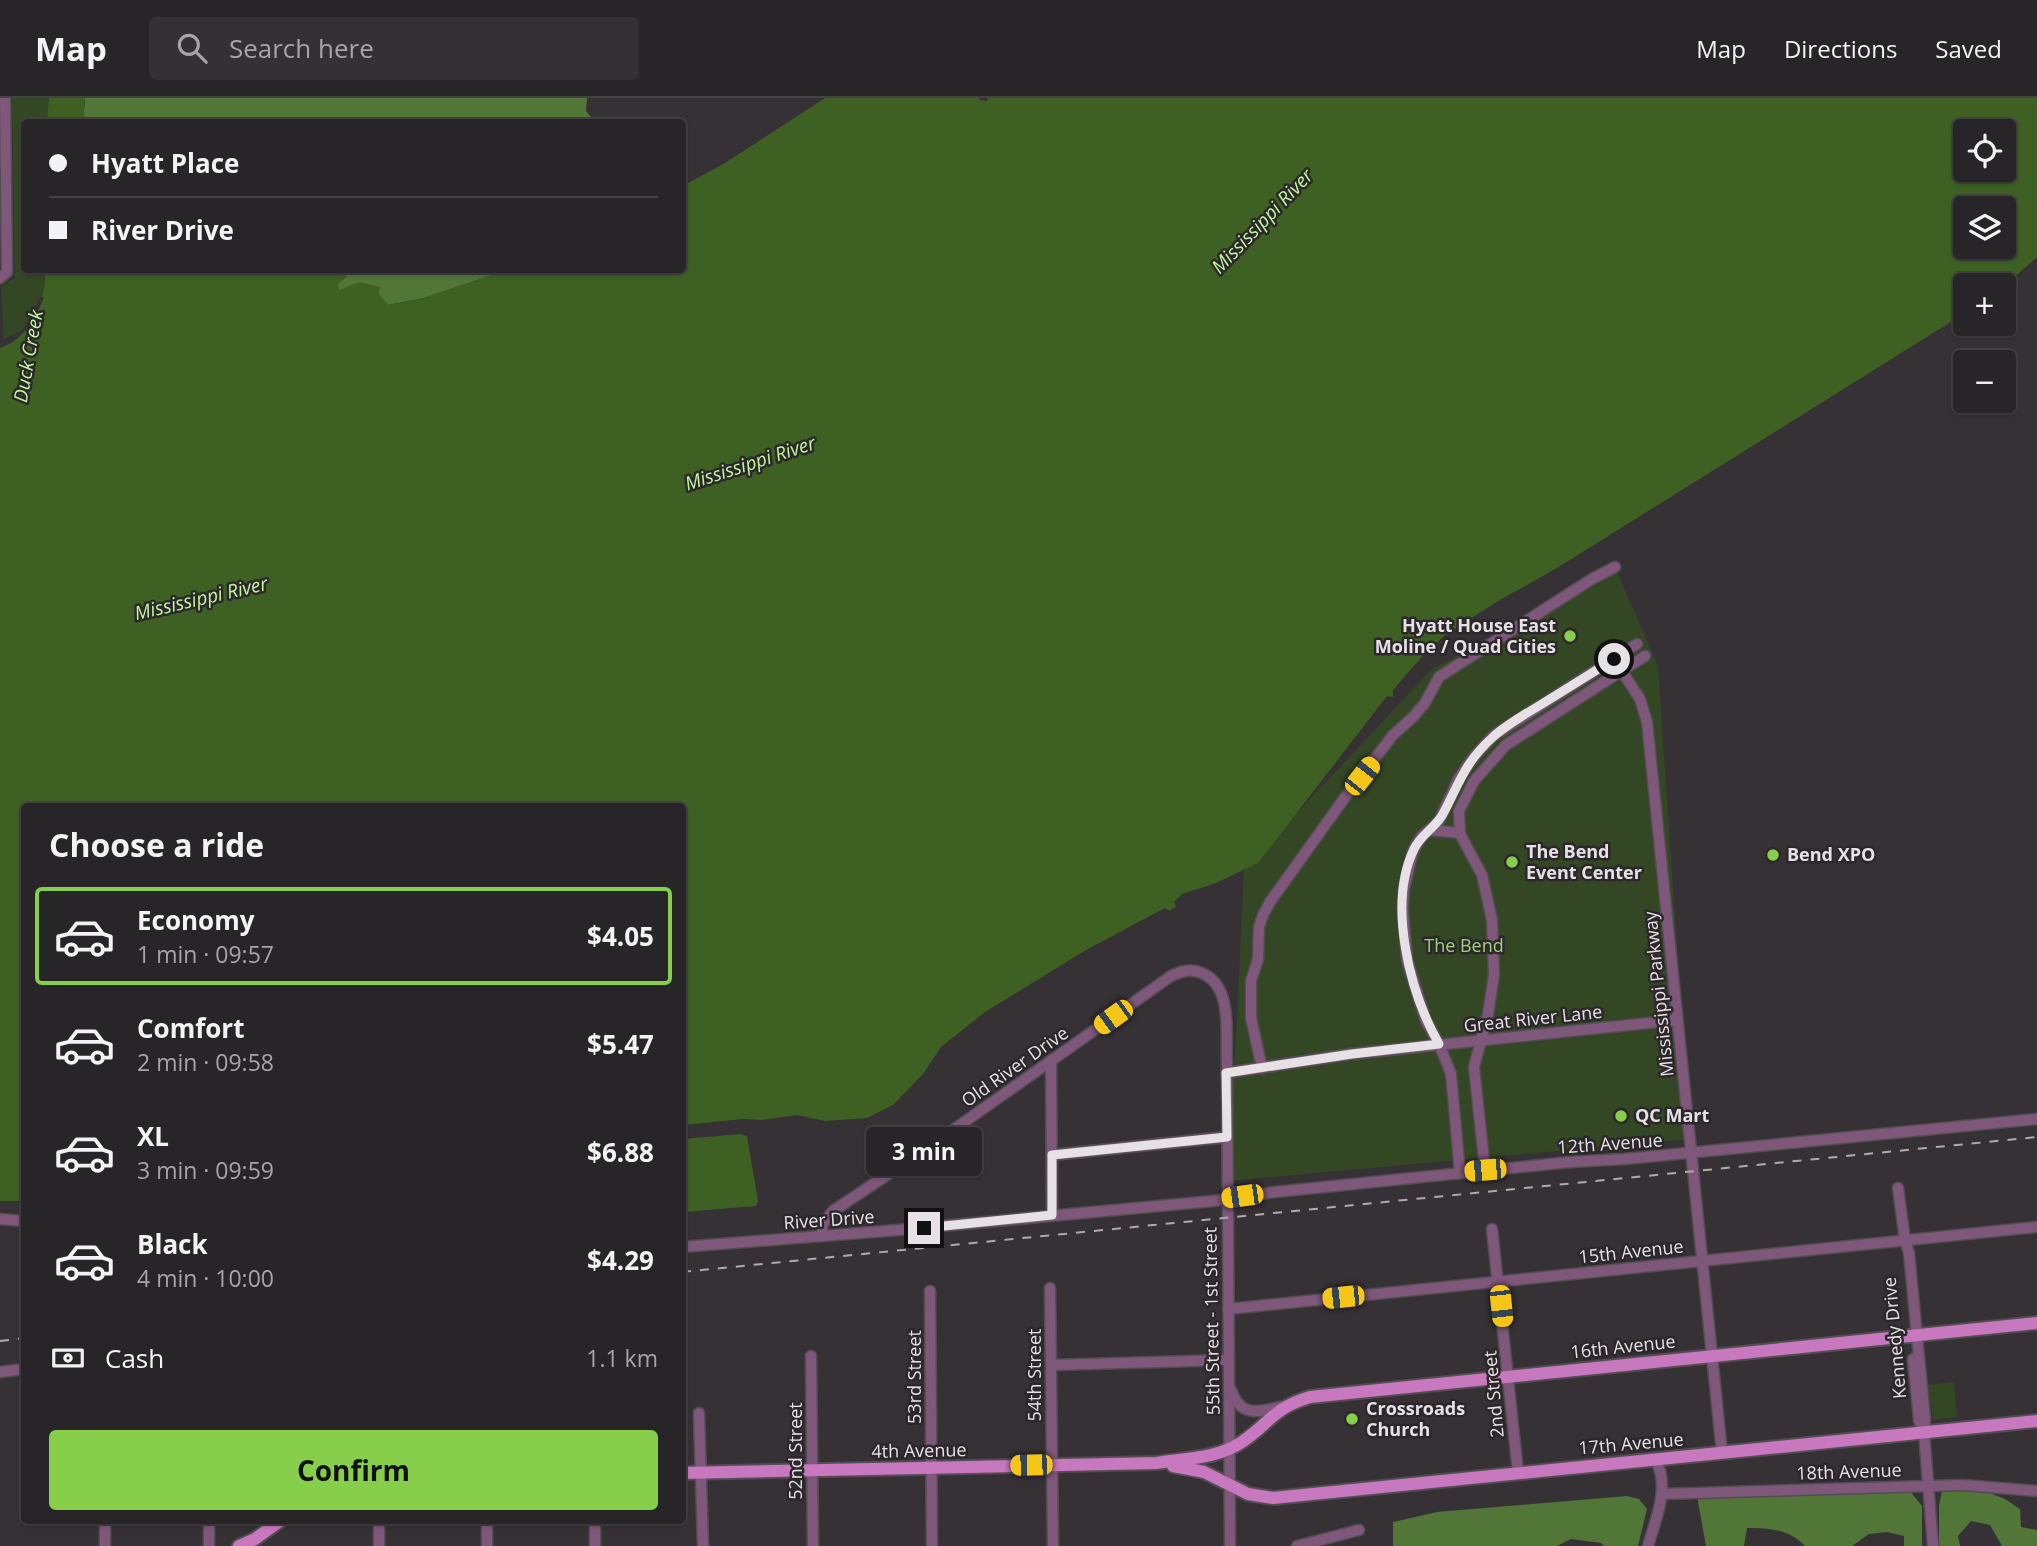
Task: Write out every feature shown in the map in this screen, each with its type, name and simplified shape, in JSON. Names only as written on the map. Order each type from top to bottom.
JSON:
[{"type":"main road","name":"16th Avenue","points":[[1230,1449],[1288,1405],[1310,1397],[1335,1393],[2037,1323]]},
{"type":"main road","name":"17th Avenue","points":[[1231,1486],[1248,1494],[1273,1498],[2037,1421]]},
{"type":"main road","name":"4th Avenue","points":[[686,1473],[1157,1463],[1207,1458],[1230,1449]]},
{"type":"main road","name":"4th Avenue","points":[[1157,1463],[1204,1472],[1231,1486]]},
{"type":"main road","points":[[239,1546],[255,1539],[276,1524]]},
{"type":"street","points":[[0,278],[7,272],[5,98]]},
{"type":"street","points":[[1262,1068],[1251,1017],[1251,981],[1258,959],[1259,927],[1270,902],[1385,745],[1425,703],[1439,677],[1615,567]]},
{"type":"street","points":[[1460,1172],[1451,1074],[1426,1021],[1407,960],[1404,889],[1413,851],[1421,837],[1445,811],[1459,778],[1493,736],[1637,644]]},
{"type":"street","points":[[1485,1170],[1474,1067],[1494,975],[1492,920],[1482,875],[1460,833],[1459,811],[1465,797],[1497,754],[1516,737],[1645,656]]},
{"type":"street","name":"Mississippi Parkway","points":[[1614,659],[1640,699],[1647,722],[1721,1453]]},
{"type":"street","points":[[1430,830],[1460,833]]},
{"type":"street","name":"Old River Drive","points":[[822,1235],[822,1226],[832,1211],[929,1147],[1171,976],[1191,970],[1208,975]]},
{"type":"street","name":"55th Street - 1st Street","points":[[1208,975],[1216,982],[1224,1000],[1230,1546]]},
{"type":"street","name":"Great River Lane","points":[[1226,1073],[1352,1054],[1677,1020]]},
{"type":"street","points":[[1051,1060],[1052,1215]]},
{"type":"street","name":"12th Avenue","points":[[1228,1198],[1460,1172],[1692,1153],[2037,1119]]},
{"type":"street","points":[[1052,1155],[1227,1137]]},
{"type":"street","name":"Kennedy Drive","points":[[1898,1188],[1909,1253],[1919,1420],[1924,1432],[1933,1546]]},
{"type":"street","name":"River Drive","points":[[686,1247],[898,1230],[1228,1198]]},
{"type":"street","points":[[0,1219],[21,1221]]},
{"type":"street","name":"15th Avenue","points":[[1228,1309],[2037,1227]]},
{"type":"street","name":"2nd Street","points":[[1492,1229],[1518,1472]]},
{"type":"street","name":"54th Street","points":[[1050,1288],[1053,1546]]},
{"type":"street","name":"53rd Street","points":[[930,1291],[933,1546]]},
{"type":"street","name":"52nd Street","points":[[811,1356],[813,1546]]},
{"type":"street","points":[[1051,1365],[1228,1360]]},
{"type":"street","points":[[0,1372],[21,1369]]},
{"type":"street","points":[[1228,1382],[1234,1401],[1245,1410],[1265,1411],[1288,1405]]},
{"type":"street","points":[[699,1413],[703,1546]]},
{"type":"street","points":[[1648,1546],[1662,1493],[1661,1475],[1656,1460]]},
{"type":"street","name":"18th Avenue","points":[[1662,1493],[1977,1485],[2037,1491]]},
{"type":"street","points":[[105,1524],[105,1546]]},
{"type":"street","points":[[209,1524],[209,1546]]},
{"type":"street","points":[[379,1524],[379,1546]]},
{"type":"street","points":[[487,1524],[487,1546]]},
{"type":"street","points":[[595,1524],[595,1546]]},
{"type":"street","points":[[1297,1546],[1359,1530]]},
{"type":"green space","points":[[12,98],[84,98],[83,119],[21,119],[21,273],[45,273],[45,283],[37,314],[24,330],[4,344],[1,286],[15,278]]},
{"type":"green space","name":"The Bend","points":[[1615,567],[1658,666],[1690,1139],[1229,1181],[1244,869],[1431,670]]},
{"type":"green space","points":[[1954,1382],[1957,1417],[1933,1420],[1928,1385]]},
{"type":"shaded area","points":[[85,98],[587,98],[586,111],[593,119],[83,119]]},
{"type":"shaded area","points":[[347,273],[498,273],[424,298],[388,305],[378,294],[380,287],[339,291],[337,284],[346,277]]},
{"type":"shaded area","points":[[1975,1487],[2005,1499],[2020,1509],[2021,1527],[2037,1530],[2037,1546],[2002,1546],[1990,1525],[1971,1521],[1958,1536],[1960,1546],[1939,1546],[1939,1506],[1942,1490]]},
{"type":"shaded area","points":[[1910,1491],[1922,1506],[1922,1546],[1904,1546],[1904,1536],[1887,1532],[1869,1534],[1852,1546],[1805,1546],[1785,1533],[1771,1529],[1747,1528],[1744,1546],[1706,1546],[1697,1496]]},
{"type":"shaded area","points":[[1627,1496],[1639,1499],[1647,1509],[1638,1546],[1604,1546],[1601,1543],[1571,1539],[1557,1546],[1393,1546],[1393,1522],[1437,1512]]},
{"type":"water","points":[[49,98],[85,98],[83,119],[47,119]]},
{"type":"water","points":[[825,98],[979,98],[987,101],[988,98],[2037,98],[2037,257],[2016,275],[2016,273],[1953,273],[1953,320],[1445,635],[1425,653],[1393,690],[1393,697],[1387,696],[1258,863],[1216,883],[1182,894],[1174,902],[1176,907],[1169,911],[1165,908],[1086,950],[985,1012],[941,1047],[923,1074],[893,1105],[867,1118],[825,1121],[797,1115],[686,1125],[686,803],[21,803],[21,1201],[0,1201],[0,344],[22,333],[36,316],[43,294],[45,273],[347,273],[338,284],[339,290],[359,282],[381,287],[378,294],[389,305],[424,298],[498,273],[686,273],[686,184],[725,163]]},
{"type":"water","points":[[740,1134],[747,1136],[758,1201],[756,1206],[686,1212],[686,1139]]},
{"type":"pier","points":[[42,297],[32,325],[13,342],[0,348],[0,341],[21,331],[26,325]]},
{"type":"railway","points":[[686,1272],[2037,1137]]},
{"type":"railway","points":[[0,1341],[21,1338]]},
{"type":"place","name":"Hyatt House East Moline / Quad Cities","points":[[1570,636]]},
{"type":"place","name":"Bend XPO","points":[[1773,855]]},
{"type":"place","name":"The Bend Event Center","points":[[1512,862]]},
{"type":"place","name":"QC Mart","points":[[1621,1116]]},
{"type":"place","name":"Crossroads Church","points":[[1352,1419]]},
{"type":"route","points":[[924,1228],[1052,1215],[1052,1155],[1227,1137],[1226,1073],[1439,1044],[1426,1021],[1407,960],[1404,889],[1413,851],[1421,837],[1439,821],[1459,778],[1493,736],[1614,659]]},
{"type":"water label","name":"Mississippi River","points":[[1262,221]]},
{"type":"water label","name":"Duck Creek","points":[[28,356]]},
{"type":"water label","name":"Mississippi River","points":[[750,463]]},
{"type":"water label","name":"Mississippi River","points":[[201,598]]}]
